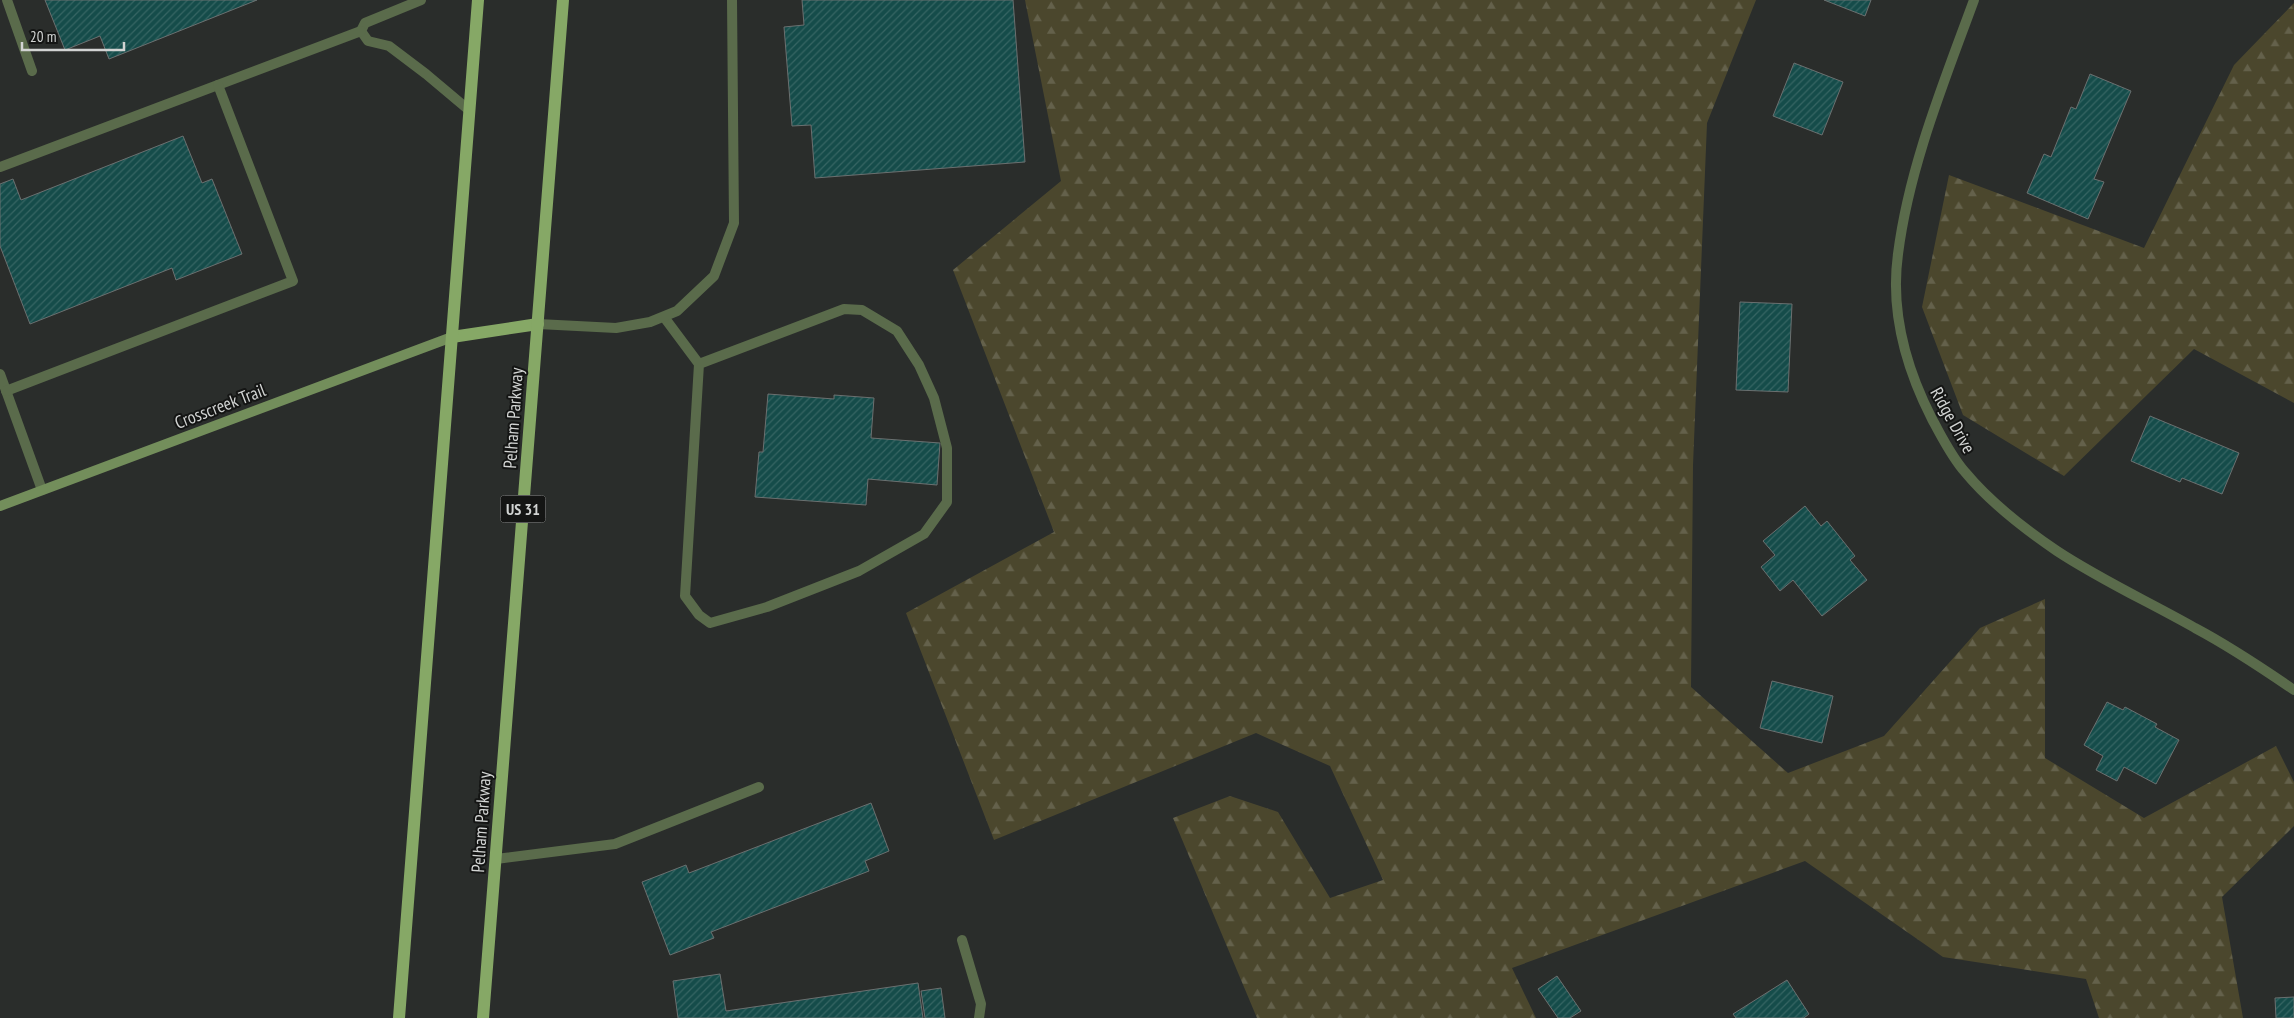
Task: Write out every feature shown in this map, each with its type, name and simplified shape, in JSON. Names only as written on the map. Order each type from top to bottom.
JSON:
[{"type":"main road","points":[[399,1018],[478,0]]},
{"type":"main road","name":"Pelham Parkway","points":[[483,1018],[563,0]]},
{"type":"main road","points":[[452,337],[538,324]]},
{"type":"street","points":[[8,0],[32,71]]},
{"type":"street","points":[[0,167],[362,31],[365,23],[421,0]]},
{"type":"street","points":[[538,324],[616,328],[650,322],[677,311],[714,276],[734,223],[732,0]]},
{"type":"street","name":"Ridge Drive","points":[[1974,0],[1943,86],[1913,182],[1898,255],[1896,292],[1903,348],[1915,385],[1946,446],[1965,472],[1997,504],[2056,550],[2108,582],[2196,628],[2294,690]]},
{"type":"street","points":[[362,31],[368,40],[389,46],[419,68],[470,111]]},
{"type":"street","points":[[6,391],[293,281],[218,85]]},
{"type":"street","points":[[664,317],[699,364],[685,596],[699,616],[710,623],[767,607],[860,571],[924,534],[947,502],[947,448],[934,398],[919,364],[897,331],[862,310],[844,309],[699,364]]},
{"type":"street","name":"Crosscreek Trail","points":[[0,506],[452,337]]},
{"type":"street","points":[[0,374],[42,490]]},
{"type":"street","points":[[496,859],[615,844],[759,786]]},
{"type":"street","points":[[962,940],[981,1004],[979,1018]]},
{"type":"green space","points":[[1025,0],[1756,0],[1707,123],[1693,465],[1691,687],[1788,773],[1884,736],[1980,628],[2045,599],[2045,758],[2144,818],[2276,746],[2294,782],[2294,826],[2222,897],[2243,1018],[2099,1018],[2086,979],[1943,957],[1805,861],[1512,968],[1536,1018],[1257,1018],[1173,818],[1230,796],[1278,812],[1330,898],[1383,880],[1330,766],[1256,733],[994,840],[906,613],[1054,532],[953,270],[1061,181]]},
{"type":"green space","points":[[2294,3],[2294,403],[2194,349],[2064,476],[1963,415],[1922,307],[1949,175],[2144,248],[2234,65]]},
{"type":"building","points":[[45,0],[257,0],[109,59],[100,36],[65,50]]},
{"type":"building","points":[[802,0],[1013,0],[1025,162],[815,178],[811,125],[792,126],[784,27],[804,25]]},
{"type":"building","points":[[1824,0],[1871,0],[1865,16]]},
{"type":"building","points":[[1794,63],[1843,82],[1822,135],[1773,116]]},
{"type":"building","points":[[2090,74],[2131,91],[2094,179],[2104,182],[2088,219],[2027,193],[2044,154],[2051,157],[2071,107],[2076,109]]},
{"type":"building","points":[[183,136],[202,183],[212,179],[242,254],[176,280],[172,268],[30,324],[0,246],[0,184],[13,179],[21,200]]},
{"type":"building","points":[[1740,302],[1792,304],[1788,392],[1736,390]]},
{"type":"building","points":[[768,394],[834,399],[834,395],[874,398],[871,438],[940,443],[937,485],[868,479],[866,505],[755,497],[759,452],[763,452]]},
{"type":"building","points":[[2150,416],[2239,453],[2222,494],[2182,478],[2180,482],[2131,461]]},
{"type":"building","points":[[1805,506],[1821,526],[1827,521],[1855,556],[1850,560],[1867,580],[1822,616],[1793,580],[1780,591],[1761,567],[1775,555],[1763,541]]},
{"type":"building","points":[[1772,681],[1833,696],[1822,743],[1760,728]]},
{"type":"building","points":[[2107,702],[2123,710],[2125,707],[2157,724],[2155,727],[2179,740],[2156,784],[2124,767],[2117,781],[2096,770],[2103,756],[2084,745]]},
{"type":"building","points":[[871,803],[889,851],[865,861],[869,871],[711,932],[714,938],[670,955],[642,882],[686,865],[689,873]]},
{"type":"building","points":[[720,974],[726,1011],[918,983],[923,1018],[678,1018],[673,981]]},
{"type":"building","points":[[1557,976],[1581,1011],[1570,1018],[1558,1018],[1538,989]]},
{"type":"building","points":[[1787,980],[1809,1014],[1804,1018],[1736,1018],[1733,1014]]},
{"type":"building","points":[[941,988],[945,1018],[925,1018],[921,991]]},
{"type":"building","points":[[2294,997],[2294,1018],[2276,1018],[2275,998]]}]
